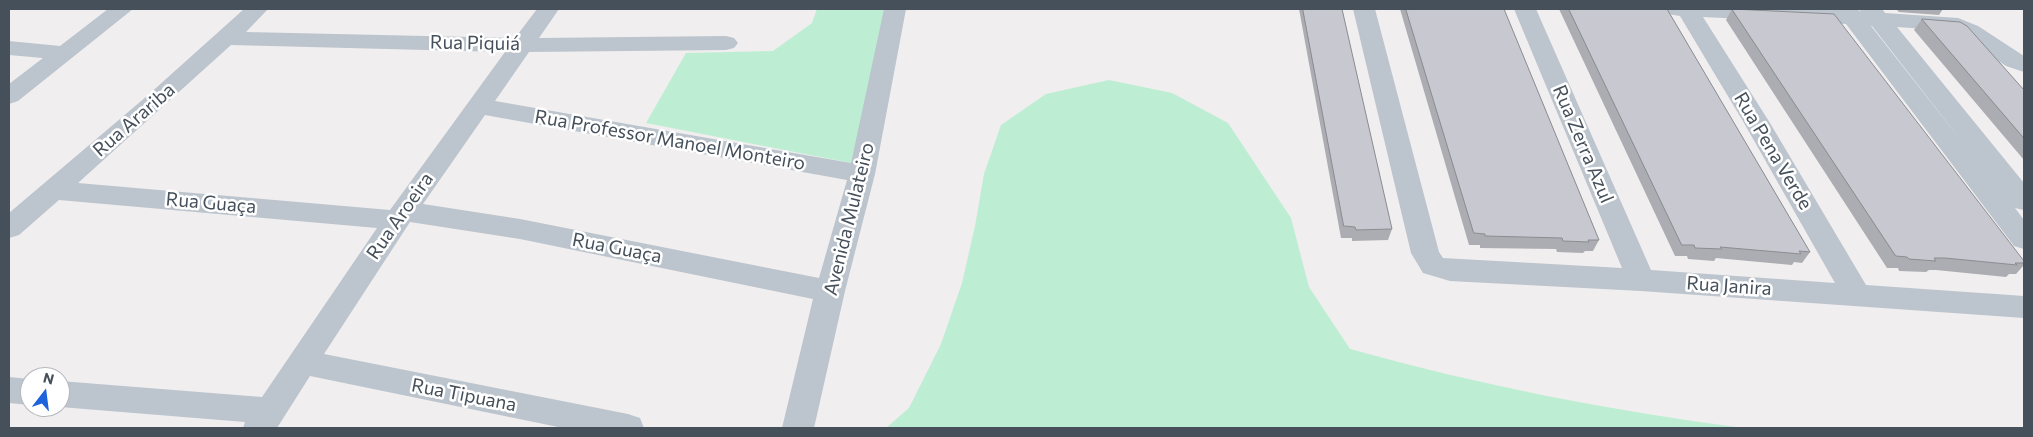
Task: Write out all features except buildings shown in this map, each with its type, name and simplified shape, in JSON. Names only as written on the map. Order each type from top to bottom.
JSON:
[{"type":"street","points":[[9,96],[62,53],[122,9]]},
{"type":"street","name":"Rua Arariba","points":[[9,228],[156,101],[257,9]]},
{"type":"street","name":"Rua Aroeira","points":[[264,420],[400,215],[521,44],[548,9]]},
{"type":"street","name":"Avenida Mulateiro","points":[[798,428],[830,291],[862,174],[895,9]]},
{"type":"street","name":"Rua Janira","points":[[1364,9],[1425,253],[1433,266],[1450,270],[1642,280],[2024,307]]},
{"type":"street","name":"Rua Zerra Azul","points":[[1525,9],[1642,280]]},
{"type":"street","points":[[1676,9],[1861,13],[1950,23],[1965,26],[2006,56],[2024,65]]},
{"type":"street","name":"Rua Pena Verde","points":[[1687,9],[1757,123],[1856,294]]},
{"type":"street","points":[[1861,13],[2024,201]]},
{"type":"street","points":[[1861,13],[2024,239]]},
{"type":"street","name":"Rua Piquiá","points":[[224,38],[521,44],[726,43]]},
{"type":"street","points":[[9,48],[62,53]]},
{"type":"street","name":"Rua Professor Manoel Monteiro","points":[[478,106],[862,174]]},
{"type":"street","name":"Rua Guaça","points":[[54,190],[400,215],[520,229],[830,291]]},
{"type":"street","name":"Rua Tipuana","points":[[301,362],[612,427]]},
{"type":"street","points":[[70,395],[264,420]]},
{"type":"green space","points":[[817,9],[888,9],[851,163],[646,123],[686,53],[773,51],[812,23]]},
{"type":"green space","points":[[1109,80],[1172,93],[1228,123],[1291,218],[1309,287],[1350,349],[1447,374],[1546,396],[1644,414],[1744,428],[886,428],[909,408],[941,344],[962,283],[984,174],[1001,125],[1046,94]]}]
